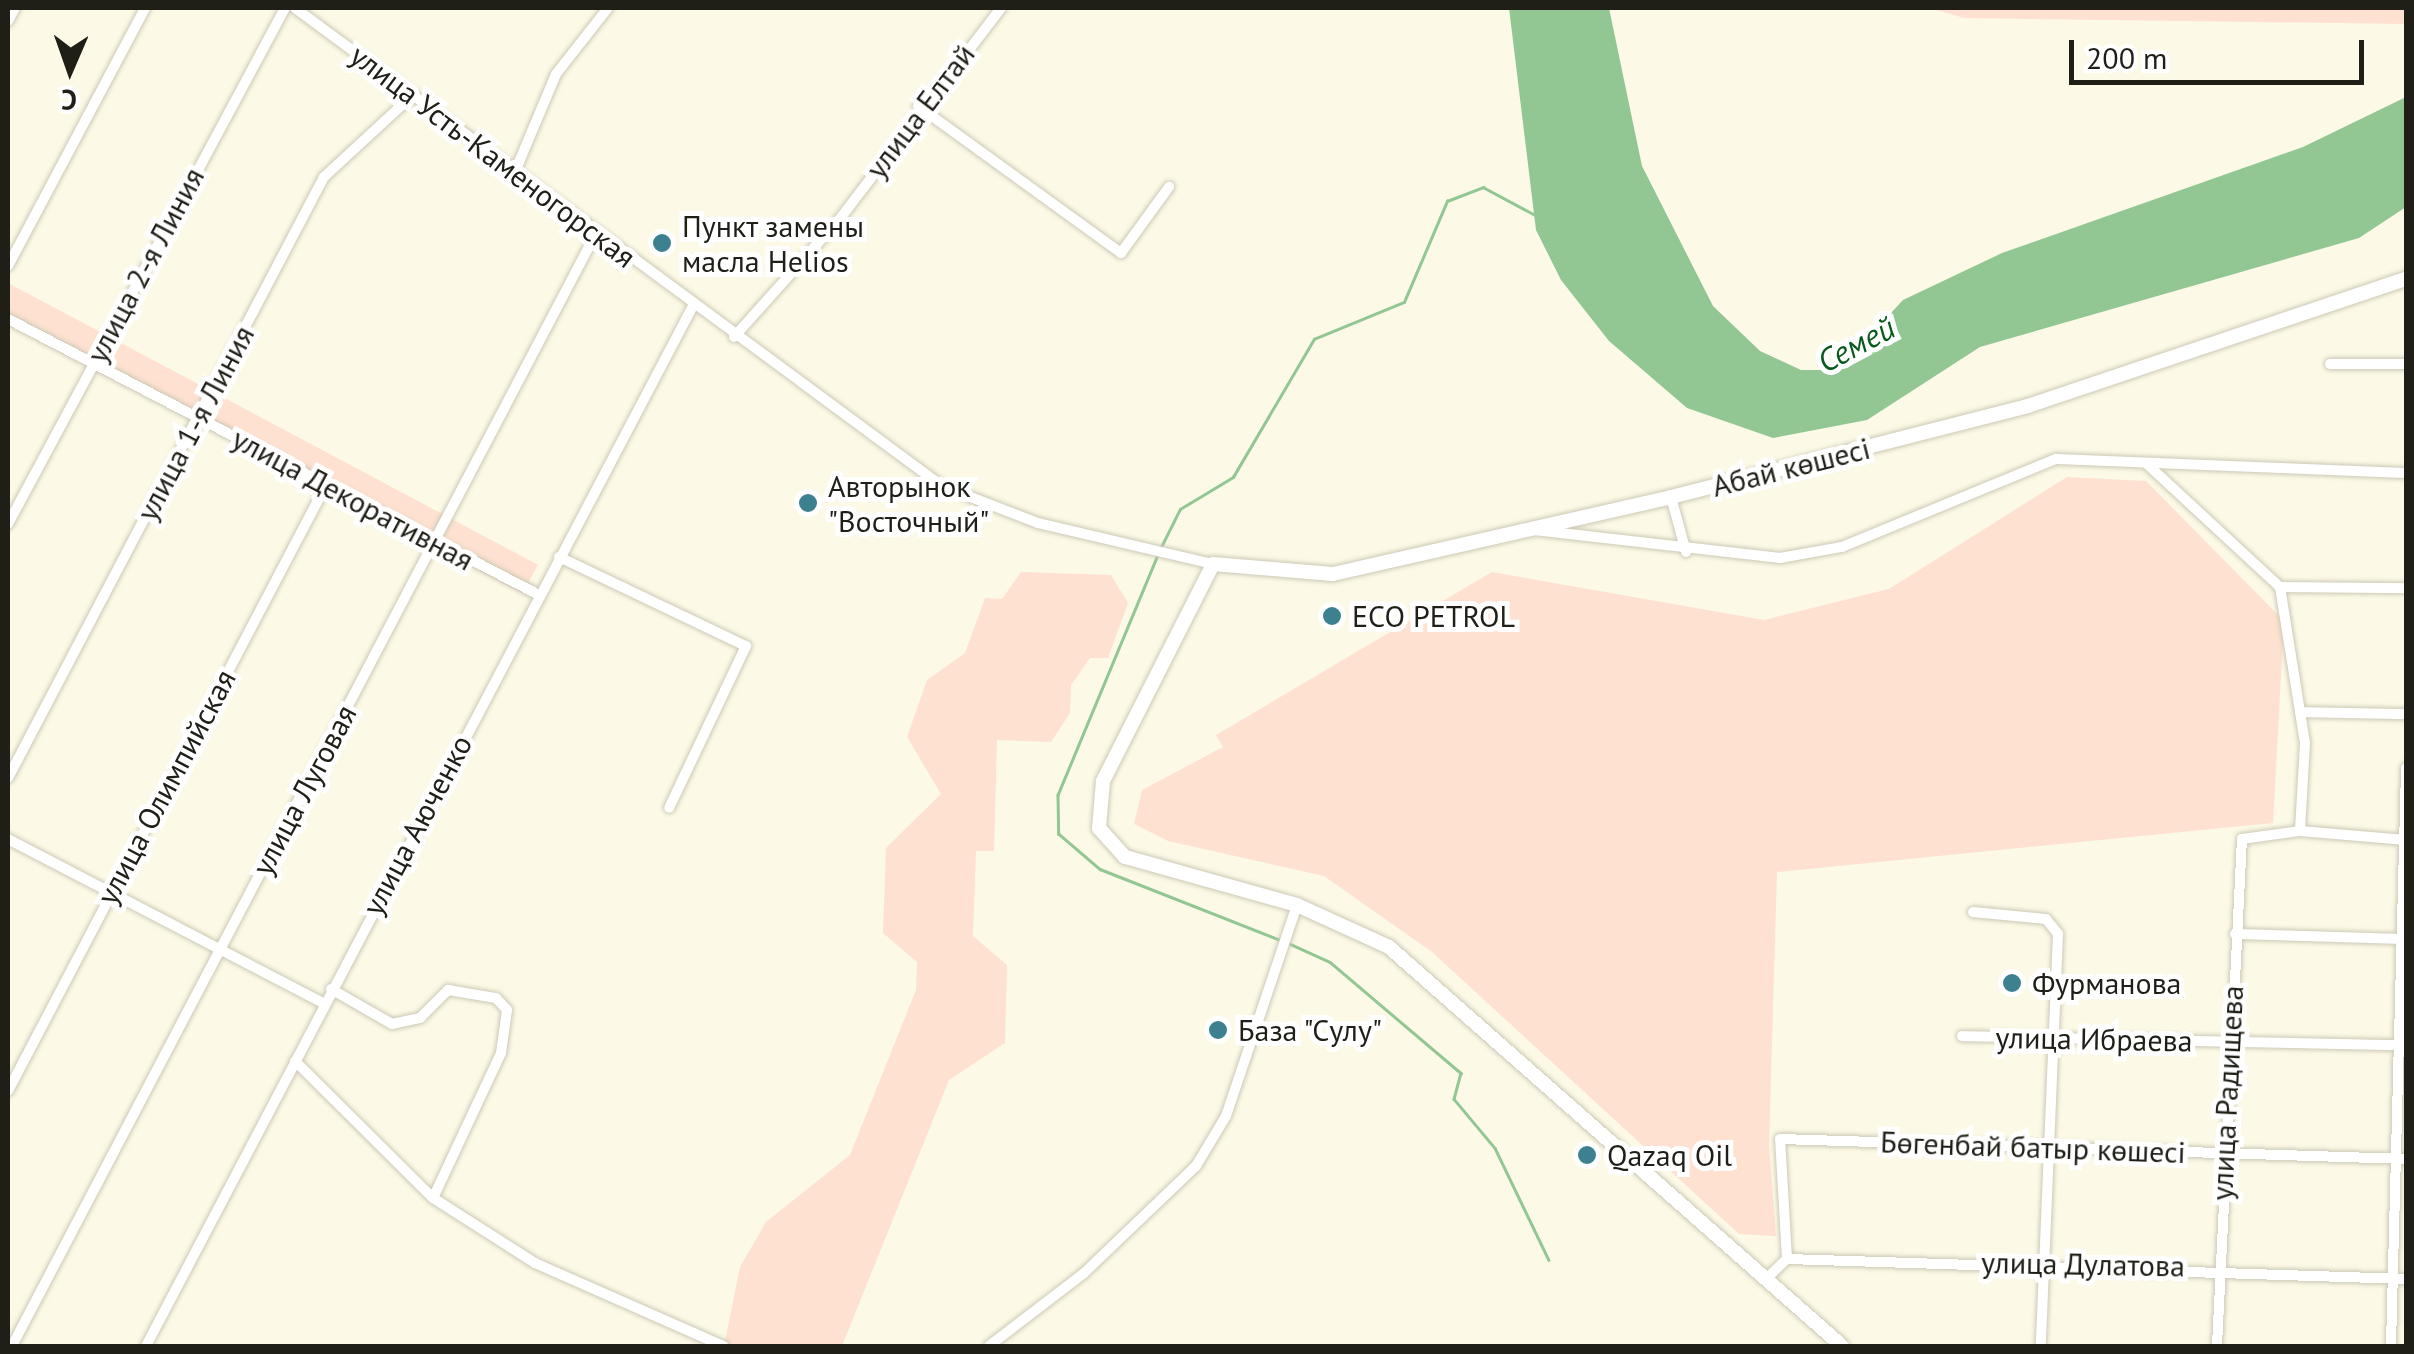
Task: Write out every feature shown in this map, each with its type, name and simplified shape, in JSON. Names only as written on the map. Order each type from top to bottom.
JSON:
[{"type":"main road","name":"Абай көшесі","points":[[1213,564],[1333,574],[1672,497],[2028,406],[2406,279]]},
{"type":"main road","points":[[1213,564],[1103,781],[1099,828],[1125,857],[1297,905],[1390,947],[1842,1346]]},
{"type":"street","points":[[8,21],[15,8]]},
{"type":"street","points":[[8,266],[145,8]]},
{"type":"street","name":"улица 2-я Линия","points":[[8,524],[284,8]]},
{"type":"street","name":"улица Усть-Каменогорская","points":[[294,8],[734,337],[942,486],[1016,516],[1162,551]]},
{"type":"street","points":[[514,174],[548,89],[608,8]]},
{"type":"street","name":"улица Елтай","points":[[734,337],[842,216],[918,106],[1001,8]]},
{"type":"street","name":"улица 1-я Линия","points":[[8,778],[324,177],[414,94]]},
{"type":"street","points":[[918,106],[1121,253],[1169,187]]},
{"type":"street","name":"улица Луговая","points":[[12,1346],[596,234]]},
{"type":"street","name":"улица Аюченко","points":[[146,1346],[693,306]]},
{"type":"street","name":"улица Декоративная","points":[[8,318],[539,595]]},
{"type":"street","points":[[2330,364],[2406,364]]},
{"type":"street","points":[[1530,530],[1686,552],[1780,558],[1842,548],[2026,466],[2091,458],[2147,464],[2406,473]]},
{"type":"street","points":[[2147,464],[2280,588],[2300,712],[2300,831],[2406,840]]},
{"type":"street","name":"улица Олимпийская","points":[[8,1091],[326,484]]},
{"type":"street","points":[[1672,497],[1686,552]]},
{"type":"street","name":"Абай көшесі","points":[[1162,551],[1213,564]]},
{"type":"street","points":[[559,556],[746,646],[669,808]]},
{"type":"street","points":[[2280,588],[2406,588]]},
{"type":"street","points":[[2300,712],[2406,714]]},
{"type":"street","points":[[2391,1346],[2400,1279],[2406,768]]},
{"type":"street","name":"улица Радищева","points":[[2218,1346],[2222,1154],[2242,839],[2300,831]]},
{"type":"street","points":[[8,838],[324,1004]]},
{"type":"street","points":[[988,1346],[1084,1274],[1196,1166],[1226,1116],[1297,905]]},
{"type":"street","points":[[1972,912],[2046,919],[2058,934],[2042,1346]]},
{"type":"street","points":[[2235,934],[2404,939]]},
{"type":"street","points":[[331,990],[392,1024],[420,1018],[448,990],[496,998],[507,1010],[501,1053],[433,1198]]},
{"type":"street","name":"улица Ибраева","points":[[1962,1036],[2403,1045]]},
{"type":"street","points":[[295,1061],[433,1198],[535,1263],[723,1346]]},
{"type":"street","name":"Бөгенбай батыр көшесі","points":[[1787,1259],[1780,1139],[2402,1158]]},
{"type":"street","points":[[1767,1278],[1787,1259]]},
{"type":"street","name":"улица Дулатова","points":[[1787,1259],[2221,1268],[2400,1279]]},
{"type":"shaded area","points":[[1509,8],[1609,8],[1642,166],[1713,306],[1760,351],[1801,370],[1823,370],[1853,354],[1903,300],[2002,253],[2303,147],[2406,97],[2406,207],[2359,238],[1980,347],[1867,420],[1773,438],[1687,408],[1609,341],[1561,280],[1536,230]]},
{"type":"shaded area","points":[[1930,8],[2406,8],[2406,24],[1964,18]]},
{"type":"shaded area","points":[[8,283],[538,565],[522,594],[8,320]]},
{"type":"shaded area","points":[[2067,477],[2146,481],[2284,621],[2273,823],[1777,872],[1769,1145],[1776,1236],[1739,1234],[1432,952],[1324,876],[1168,841],[1134,824],[1142,790],[1223,747],[1216,735],[1492,572],[1764,620],[1889,589]]},
{"type":"shaded area","points":[[1021,572],[1111,575],[1128,603],[1108,658],[1090,658],[1071,685],[1070,713],[1051,742],[997,740],[994,851],[976,851],[973,936],[1007,965],[1005,1043],[949,1080],[842,1346],[724,1346],[740,1267],[766,1222],[850,1155],[916,990],[917,962],[883,933],[886,848],[941,794],[907,737],[927,680],[965,653],[985,598],[1002,599]]},
{"type":"waterway","points":[[1161,547],[1180,509],[1233,477],[1314,339],[1404,302],[1447,201],[1483,187],[1537,216]]},
{"type":"waterway","points":[[1158,555],[1058,795],[1059,834],[1100,869],[1280,940]]},
{"type":"waterway","points":[[1288,943],[1330,962],[1461,1073],[1454,1099],[1495,1148],[1549,1260]]},
{"type":"place","name":"Пункт замены масла Helios","points":[[662,243]]},
{"type":"place","name":"Авторынок \"Восточный\"","points":[[808,503]]},
{"type":"place","name":"ECO PETROL","points":[[1332,616]]},
{"type":"place","name":"Фурманова","points":[[2012,983]]},
{"type":"place","name":"База \"Сулу\"","points":[[1218,1030]]},
{"type":"place","name":"Qazaq Oil","points":[[1587,1155]]},
{"type":"water label","name":"Семей","points":[[1856,344]]}]
